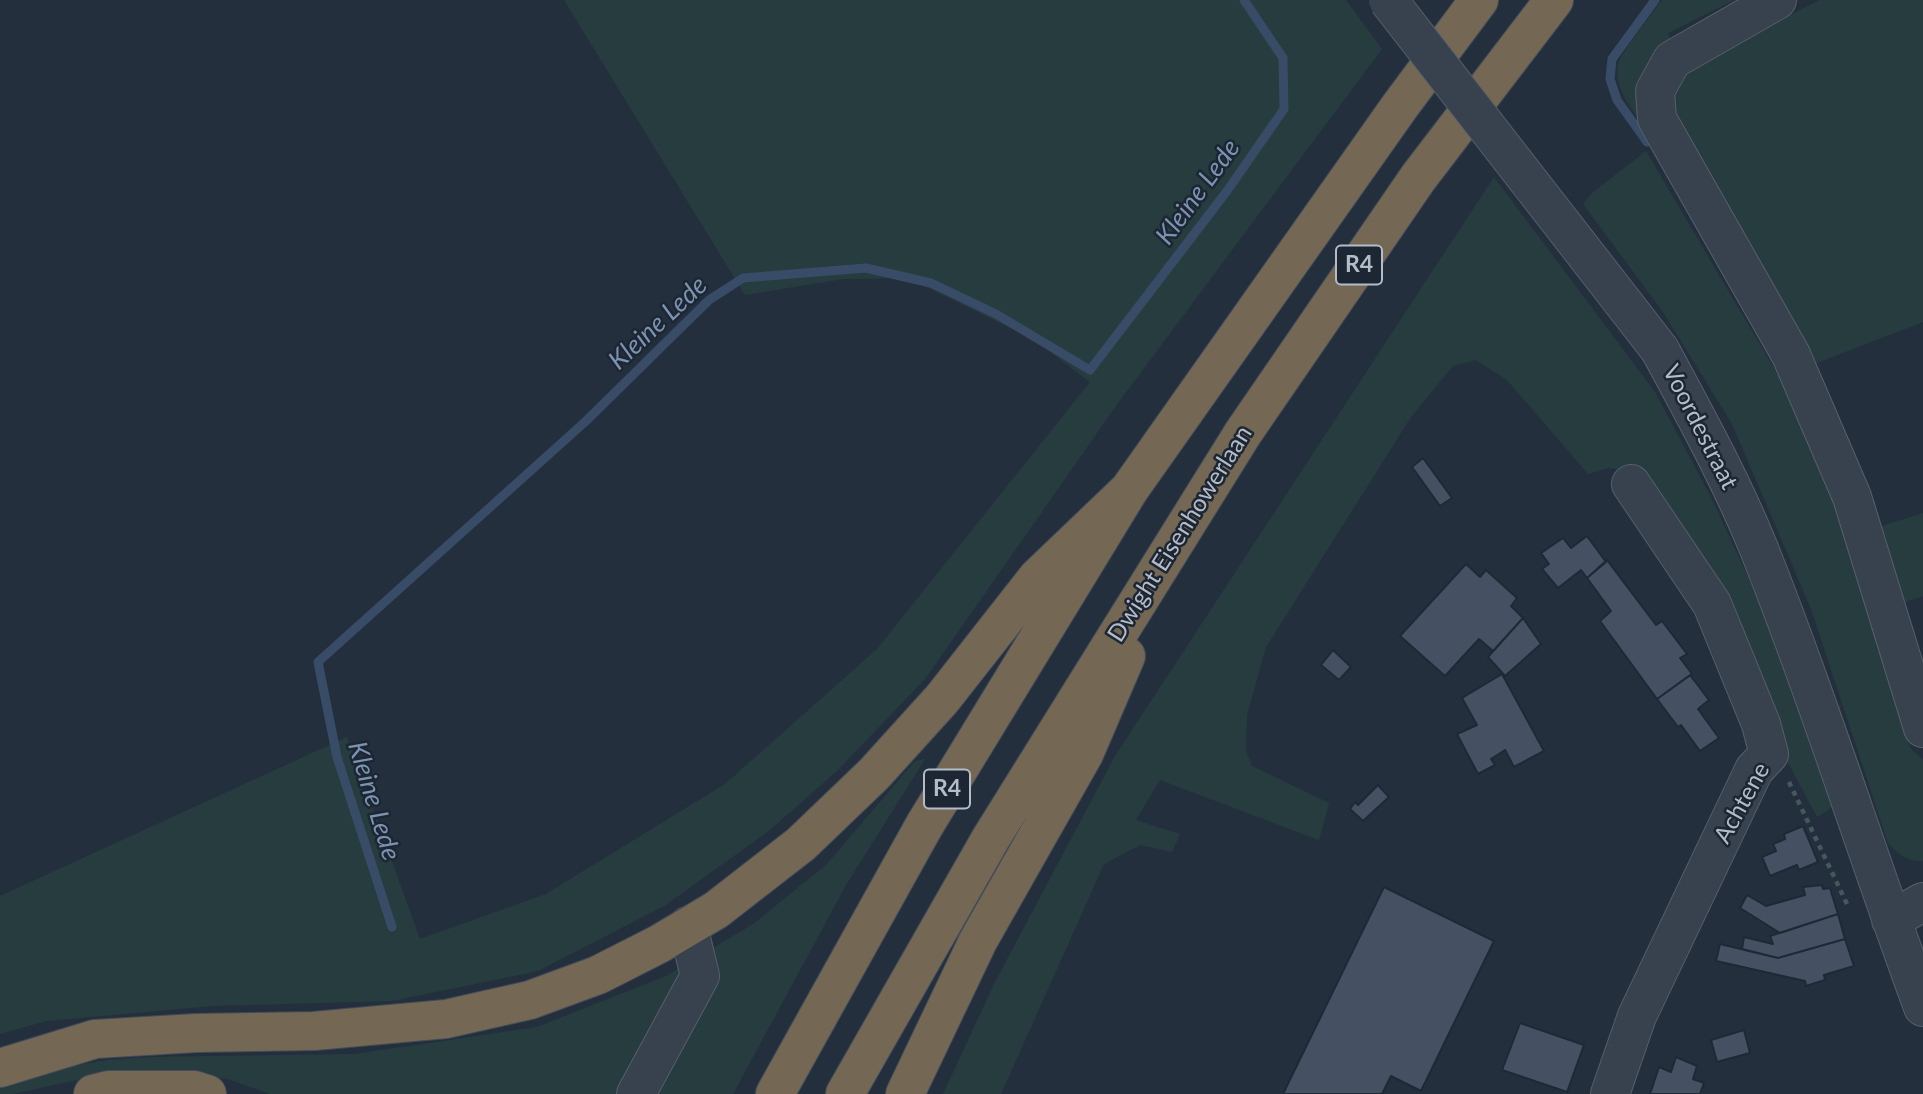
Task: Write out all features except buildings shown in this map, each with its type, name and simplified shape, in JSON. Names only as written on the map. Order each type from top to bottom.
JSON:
[{"type":"highway","name":"R4","points":[[775,1094],[924,826],[1129,490],[1400,106],[1479,0]]},
{"type":"highway","name":"Dwight Eisenhowerlaan","points":[[845,1094],[991,838],[1243,433],[1418,178],[1554,0]]},
{"type":"highway","points":[[0,1068],[95,1039],[196,1033],[314,1031],[446,1018],[530,1000],[598,975],[716,910],[801,844],[874,774],[942,699],[1037,578],[1129,490]]},
{"type":"highway","points":[[905,1094],[978,941],[1084,754],[1176,539]]},
{"type":"highway","points":[[93,1094],[109,1090],[194,1090],[206,1094]]},
{"type":"street","name":"Voordestraat","points":[[1388,0],[1660,350],[1717,456],[1758,548],[1837,759],[1907,911],[1923,1007]]},
{"type":"street","points":[[1777,0],[1672,60],[1655,91],[1657,120],[1791,355],[1852,497],[1923,728]]},
{"type":"street","name":"Achtene","points":[[1610,1094],[1637,1016],[1754,770],[1769,754],[1761,724],[1712,604],[1632,484]]},
{"type":"street","points":[[636,1094],[700,976],[688,926]]},
{"type":"path","points":[[1769,754],[1779,760],[1849,908]]},
{"type":"green space","points":[[564,0],[1346,0],[1382,49],[1118,403],[925,679],[838,770],[770,830],[664,906],[538,971],[392,1001],[212,1006],[46,1021],[0,1034],[0,896],[347,737],[420,939],[546,894],[725,784],[877,649],[1090,382],[1033,339],[908,278],[843,279],[745,295]]},
{"type":"green space","points":[[1662,0],[1734,0],[1668,33],[1673,44],[1653,137],[1622,93],[1617,74],[1618,64],[1625,51]]},
{"type":"green space","points":[[1820,0],[1923,0],[1923,322],[1814,364],[1671,122],[1675,78],[1687,67]]},
{"type":"green space","points":[[1646,151],[1795,404],[1831,487],[1868,601],[1905,735],[1912,750],[1923,760],[1923,861],[1903,856],[1888,843],[1811,609],[1732,424],[1663,312],[1583,204],[1592,193]]},
{"type":"green space","points":[[1494,177],[1655,392],[1712,499],[1762,607],[1833,807],[1817,817],[1632,471],[1608,468],[1588,474],[1507,380],[1475,360],[1453,366],[1411,417],[1266,647],[1247,715],[1246,750],[1252,766],[1329,803],[1319,840],[1160,780],[1136,820],[1180,834],[1172,852],[1140,845],[1104,864],[1001,1094],[943,1094],[994,984],[1115,756]]},
{"type":"green space","points":[[1923,513],[1923,596],[1897,605],[1876,528]]},
{"type":"green space","points":[[925,759],[846,885],[733,1094],[270,1094],[228,1079],[192,1075],[99,1075],[13,1094],[0,1094],[0,1083],[107,1060],[355,1054],[537,1027],[666,976],[753,924],[826,865],[915,761]]},
{"type":"waterway","name":"Kleine Lede","points":[[392,927],[337,757],[318,662],[586,421],[709,300],[743,278],[866,268],[931,283],[996,314],[1090,370],[1227,191],[1284,109],[1283,58],[1244,0]]},
{"type":"waterway","points":[[1647,142],[1617,100],[1610,79],[1612,59],[1655,0]]}]
